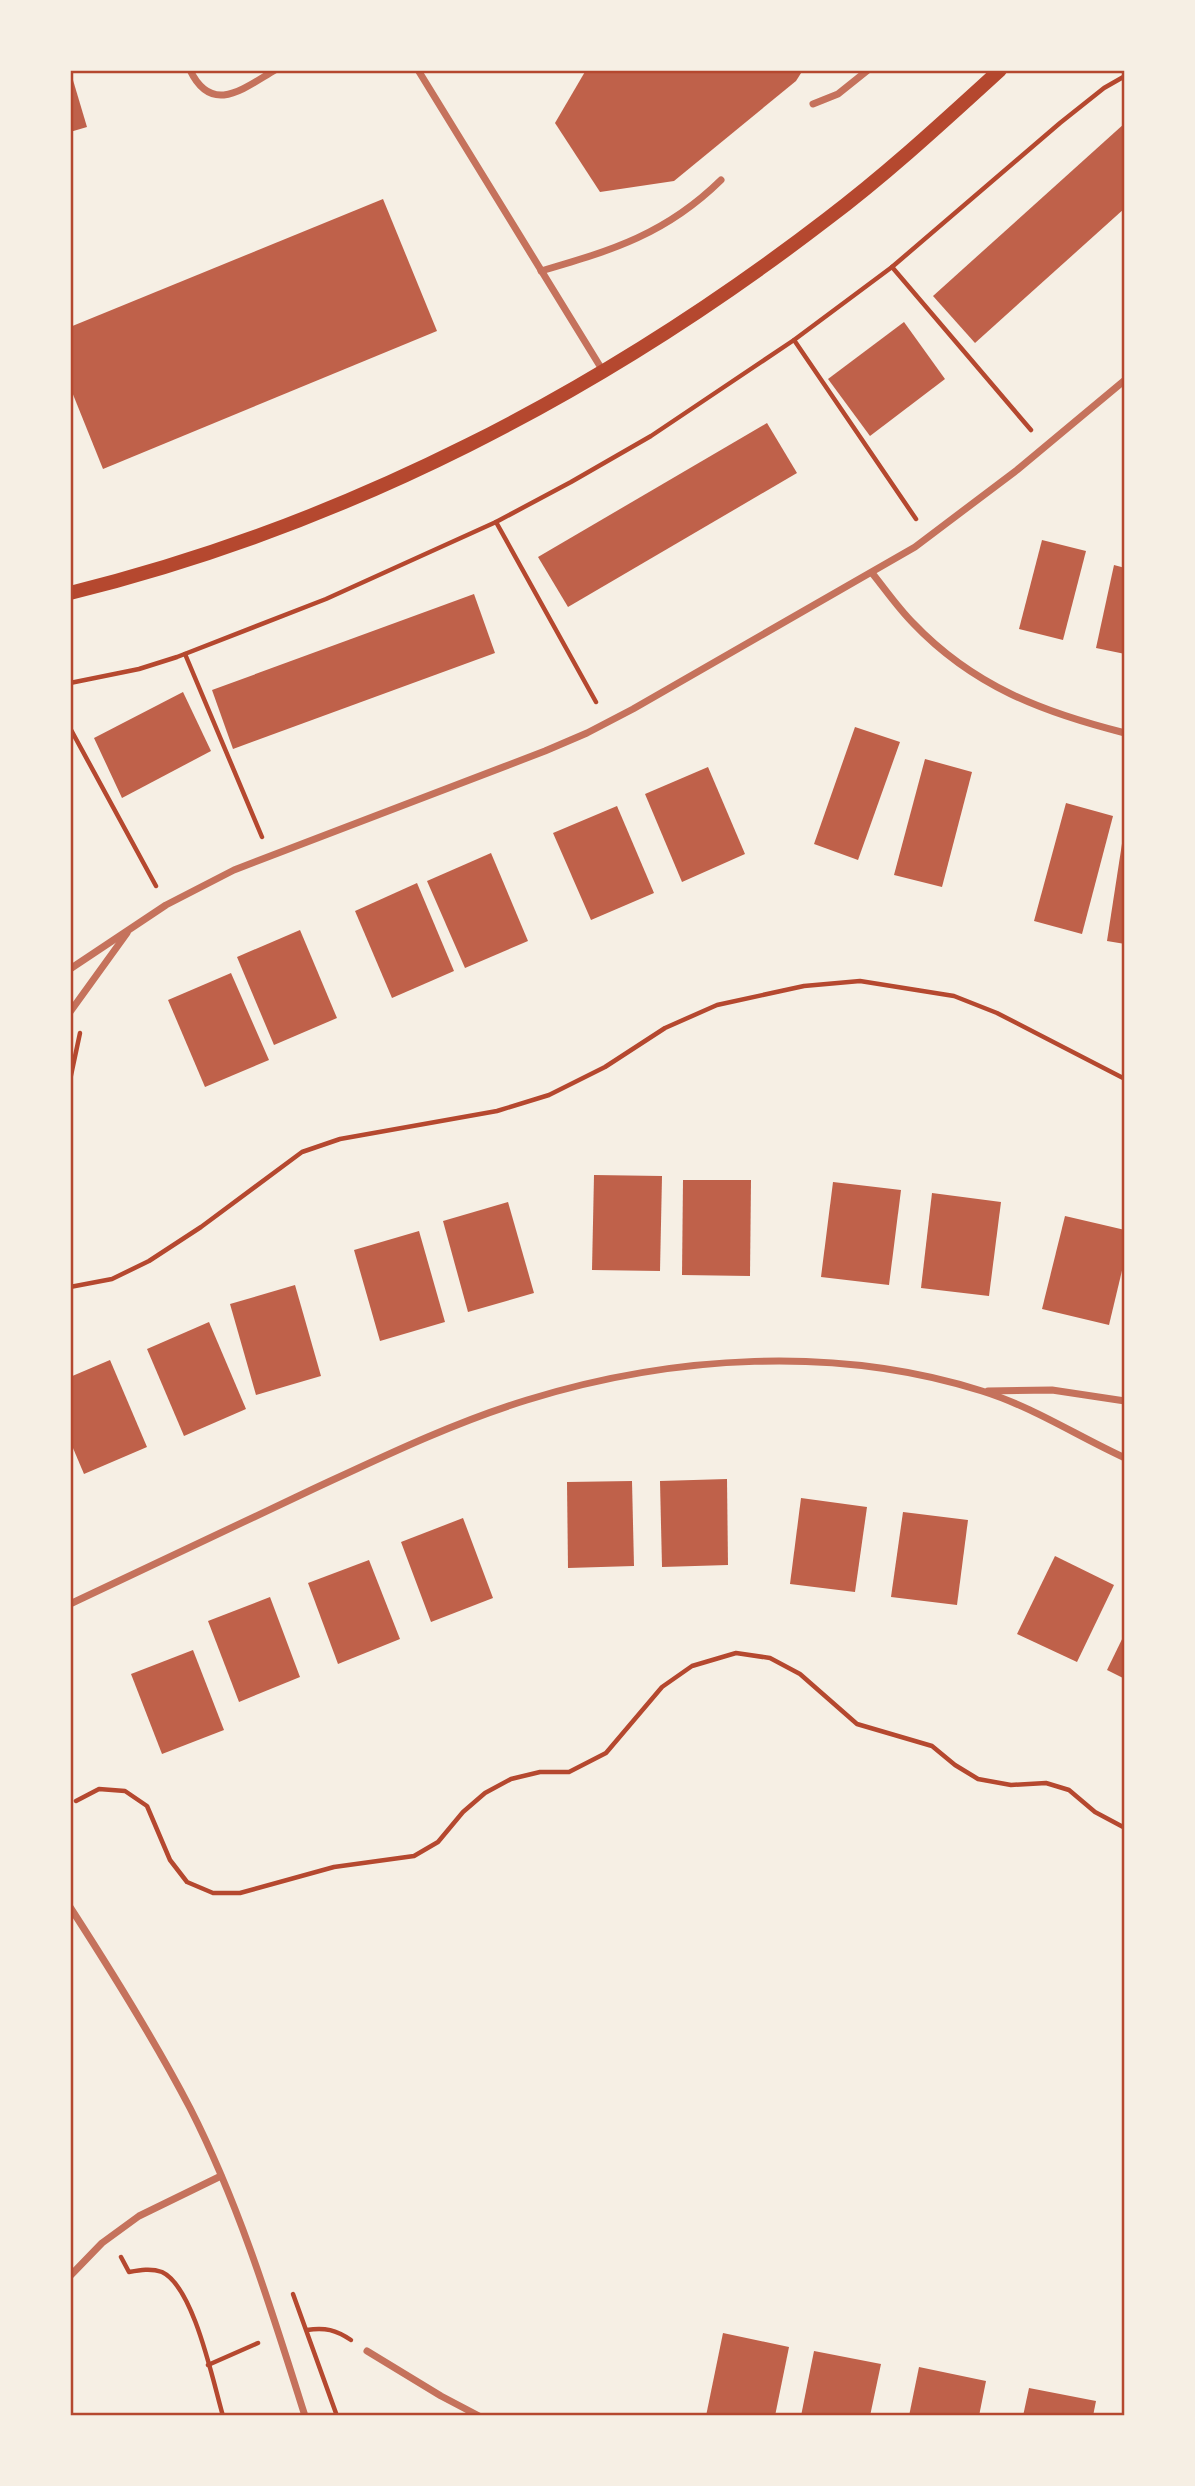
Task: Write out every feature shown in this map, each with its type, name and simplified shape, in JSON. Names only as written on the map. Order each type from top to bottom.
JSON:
[{"type":"main road","points":[[70,593],[132,577],[259,536],[384,487],[504,428],[603,372],[726,292],[828,218],[926,138],[1000,70]]},
{"type":"street","points":[[190,70],[201,87],[217,95],[227,96],[275,70]]},
{"type":"street","points":[[418,70],[603,372]]},
{"type":"street","points":[[813,104],[838,94],[867,70]]},
{"type":"street","points":[[541,271],[604,253],[653,231],[698,203],[721,180]]},
{"type":"street","points":[[70,968],[166,905],[222,876],[545,751],[608,723],[872,573],[928,537],[1125,380]]},
{"type":"street","points":[[872,573],[912,623],[961,666],[1017,699],[1077,721],[1125,733]]},
{"type":"street","points":[[70,1012],[132,927]]},
{"type":"street","points":[[70,1604],[383,1457],[526,1400],[594,1381],[664,1369],[734,1363],[805,1363],[926,1376],[984,1391],[1028,1409],[1125,1458]]},
{"type":"street","points":[[984,1391],[1052,1390],[1125,1401]]},
{"type":"street","points":[[70,1907],[113,1973],[189,2107],[221,2176],[261,2280],[305,2416]]},
{"type":"street","points":[[70,2276],[111,2237],[139,2216],[221,2176]]},
{"type":"street","points":[[367,2351],[479,2416]]},
{"type":"path","points":[[70,683],[139,669],[185,654],[326,599],[496,522],[572,482],[651,436],[794,340],[892,267],[1060,123],[1104,88],[1125,76]]},
{"type":"path","points":[[892,267],[1045,446]]},
{"type":"path","points":[[794,340],[928,537]]},
{"type":"path","points":[[496,522],[608,723]]},
{"type":"path","points":[[185,654],[270,857]]},
{"type":"path","points":[[70,728],[166,905]]},
{"type":"path","points":[[70,1287],[112,1279],[149,1261],[201,1227],[302,1152],[340,1139],[497,1111],[549,1095],[605,1067],[665,1028],[717,1005],[804,986],[860,981],[954,996],[997,1013],[1125,1079]]},
{"type":"path","points":[[70,1080],[86,1006],[80,995]]},
{"type":"path","points":[[76,1801],[99,1789],[125,1791],[147,1806],[170,1860],[187,1882],[212,1893],[240,1893],[334,1867],[414,1856],[439,1842],[463,1812],[485,1793],[511,1779],[540,1772],[569,1772],[606,1753],[662,1686],[692,1666],[736,1653],[770,1658],[780,1663],[800,1674],[857,1724],[932,1746],[978,1779],[1011,1785],[1046,1783],[1069,1790],[1095,1812],[1125,1828]]},
{"type":"path","points":[[111,2237],[129,2272],[147,2269],[159,2271],[178,2284],[189,2304],[223,2416]]},
{"type":"building","points":[[70,70],[87,127],[70,132]]},
{"type":"building","points":[[586,70],[803,70],[796,81],[674,181],[600,192],[555,123]]},
{"type":"building","points":[[1125,123],[1125,208],[975,343],[933,296]]},
{"type":"building","points":[[383,199],[437,331],[103,469],[70,387],[70,327]]},
{"type":"building","points":[[904,322],[945,379],[870,436],[828,379]]},
{"type":"building","points":[[767,423],[797,473],[568,607],[538,557]]},
{"type":"building","points":[[1042,540],[1086,551],[1063,640],[1019,629]]},
{"type":"building","points":[[1114,565],[1125,568],[1125,654],[1096,648]]},
{"type":"building","points":[[474,594],[495,653],[233,749],[212,690]]},
{"type":"building","points":[[183,692],[211,751],[122,798],[94,738]]},
{"type":"building","points":[[855,727],[900,742],[858,860],[814,844]]},
{"type":"building","points":[[925,759],[972,772],[942,887],[894,875]]},
{"type":"building","points":[[708,767],[745,854],[682,882],[645,794]]},
{"type":"building","points":[[1066,803],[1113,816],[1082,934],[1034,921]]},
{"type":"building","points":[[617,806],[654,893],[591,920],[553,833]]},
{"type":"building","points":[[1125,837],[1125,944],[1107,941]]},
{"type":"building","points":[[491,853],[528,941],[465,968],[427,881]]},
{"type":"building","points":[[417,883],[454,971],[392,998],[355,911]]},
{"type":"building","points":[[300,930],[337,1018],[274,1045],[237,957]]},
{"type":"building","points":[[231,973],[269,1060],[205,1087],[168,1000]]},
{"type":"building","points":[[594,1175],[662,1176],[660,1271],[592,1270]]},
{"type":"building","points":[[683,1180],[751,1180],[750,1276],[682,1275]]},
{"type":"building","points":[[833,1182],[901,1190],[889,1285],[821,1277]]},
{"type":"building","points":[[932,1193],[1001,1202],[989,1296],[921,1288]]},
{"type":"building","points":[[508,1202],[534,1293],[468,1312],[443,1221]]},
{"type":"building","points":[[1065,1216],[1125,1230],[1125,1258],[1109,1325],[1042,1309]]},
{"type":"building","points":[[419,1231],[445,1322],[380,1341],[354,1250]]},
{"type":"building","points":[[295,1285],[321,1376],[256,1395],[230,1304]]},
{"type":"building","points":[[209,1322],[246,1409],[184,1436],[147,1349]]},
{"type":"building","points":[[110,1360],[147,1447],[84,1474],[70,1441],[70,1377]]},
{"type":"building","points":[[727,1479],[728,1565],[662,1567],[660,1481]]},
{"type":"building","points":[[632,1481],[634,1566],[568,1568],[567,1482]]},
{"type":"building","points":[[801,1498],[867,1507],[855,1592],[790,1584]]},
{"type":"building","points":[[903,1512],[968,1520],[957,1605],[891,1597]]},
{"type":"building","points":[[463,1518],[493,1598],[431,1622],[401,1542]]},
{"type":"building","points":[[1055,1556],[1114,1585],[1077,1662],[1017,1634]]},
{"type":"building","points":[[369,1560],[400,1639],[338,1664],[308,1583]]},
{"type":"building","points":[[270,1597],[300,1677],[239,1702],[208,1621]]},
{"type":"building","points":[[1125,1633],[1125,1679],[1107,1670]]},
{"type":"building","points":[[193,1650],[224,1730],[162,1754],[131,1674]]},
{"type":"building","points":[[723,2333],[789,2347],[775,2416],[706,2416]]},
{"type":"building","points":[[814,2351],[881,2364],[870,2416],[801,2416]]},
{"type":"building","points":[[919,2367],[986,2381],[979,2416],[909,2416]]},
{"type":"building","points":[[1029,2388],[1096,2401],[1093,2416],[1023,2416]]}]
